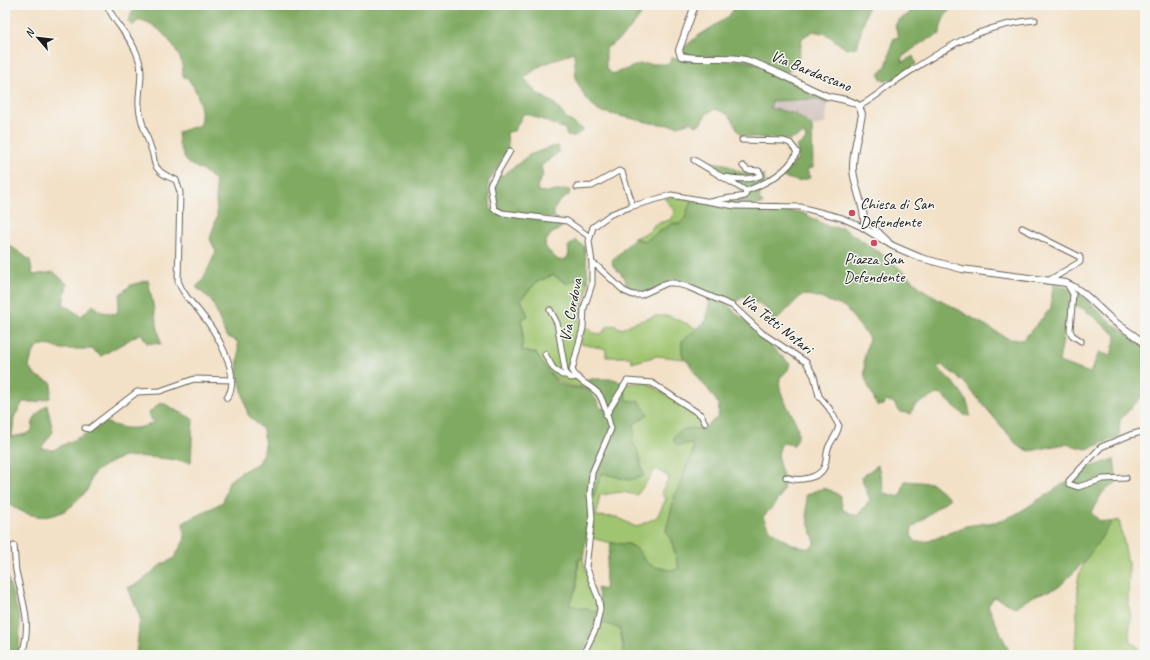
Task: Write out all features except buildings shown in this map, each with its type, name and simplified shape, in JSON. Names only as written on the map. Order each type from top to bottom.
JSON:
[{"type":"street","points":[[107,5],[114,20],[131,41],[139,60],[142,77],[139,95],[140,114],[147,133],[156,168],[162,174],[176,180],[180,192],[178,281],[182,292],[200,312],[227,356],[233,380],[231,392],[227,398]]},
{"type":"street","name":"Via Bardassano","points":[[695,5],[679,50],[681,56],[691,58],[721,57],[744,60],[768,67],[828,96],[849,101],[859,106],[862,114],[853,168],[856,189],[865,219],[864,228]]},
{"type":"street","points":[[859,106],[957,41],[986,29],[1016,22],[1035,20]]},
{"type":"street","points":[[711,203],[724,198],[729,200],[745,196],[746,191],[767,182],[794,162],[797,152],[790,143],[784,141],[742,140]]},
{"type":"street","points":[[510,151],[490,185],[494,209],[502,213],[568,221],[590,237],[593,228],[611,214],[671,195],[734,206],[800,207],[842,218],[864,228],[893,246],[921,258],[962,268],[1066,283],[1078,288],[1115,322],[1132,333],[1145,345]]},
{"type":"street","points":[[694,160],[746,191]]},
{"type":"street","points":[[722,176],[745,178],[761,175],[759,171],[747,170],[743,166]]},
{"type":"street","points":[[577,187],[592,186],[620,171],[622,172],[633,206]]},
{"type":"street","points":[[865,219],[893,246]]},
{"type":"street","points":[[1022,228],[1080,258],[1080,262],[1047,281]]},
{"type":"street","name":"Via Cordova","points":[[576,377],[572,370],[583,328],[584,308],[592,284],[590,237]]},
{"type":"street","name":"Via Tetti Notari","points":[[592,263],[624,291],[633,296],[641,295],[667,283],[674,283],[683,285],[714,299],[726,302],[733,306],[762,333],[806,362],[814,376],[819,396],[829,408],[838,429],[829,447],[825,466],[822,470],[802,480],[794,480],[786,477]]},
{"type":"street","points":[[1066,283],[1073,294],[1070,330],[1072,335],[1081,341]]},
{"type":"street","points":[[550,310],[557,323],[561,354],[566,375]]},
{"type":"street","points":[[545,354],[553,368],[562,375],[566,375],[571,378],[576,377],[600,395],[611,429],[592,473],[590,494],[592,518],[586,556],[586,566],[599,600],[600,609],[596,628],[583,655]]},
{"type":"street","points":[[85,428],[89,429],[94,426],[136,392],[167,390],[194,379],[233,380]]},
{"type":"street","points":[[606,414],[612,408],[620,390],[627,381],[647,381],[701,415],[705,419],[705,423]]},
{"type":"street","points":[[1126,478],[1104,479],[1078,487],[1069,484],[1069,481],[1101,447],[1130,435],[1145,431]]},
{"type":"street","points":[[14,546],[16,567],[27,613],[27,626],[22,655]]},
{"type":"shaded area","points":[[815,99],[828,104],[825,123],[812,127],[796,114],[770,108],[772,101]]},
{"type":"green space","points":[[136,5],[647,5],[630,30],[606,48],[606,69],[613,74],[640,64],[669,64],[672,58],[744,61],[768,68],[829,98],[828,104],[815,99],[772,101],[770,108],[796,114],[812,127],[813,168],[807,169],[810,178],[798,181],[782,177],[798,159],[797,146],[805,141],[806,138],[804,134],[790,140],[741,136],[734,122],[729,116],[714,109],[706,114],[701,123],[696,126],[691,122],[678,126],[651,123],[598,111],[585,97],[576,80],[574,52],[540,66],[524,78],[538,94],[554,103],[566,118],[584,130],[575,136],[567,136],[565,129],[524,113],[514,131],[507,132],[508,149],[488,183],[491,210],[561,223],[561,228],[551,234],[545,243],[546,248],[558,260],[563,260],[568,257],[568,247],[575,240],[584,246],[589,283],[580,277],[568,284],[553,275],[537,282],[521,299],[528,316],[521,320],[523,327],[522,351],[536,353],[559,383],[573,388],[587,389],[596,399],[601,409],[606,408],[587,382],[588,379],[614,379],[622,383],[627,400],[639,401],[648,414],[633,425],[635,434],[632,440],[638,452],[644,476],[629,480],[602,473],[593,497],[583,558],[578,560],[577,587],[569,605],[598,612],[596,621],[582,655],[136,655],[140,617],[128,588],[140,582],[162,564],[173,559],[185,539],[183,523],[223,502],[229,481],[258,463],[265,448],[263,430],[248,415],[237,370],[239,352],[237,341],[226,336],[212,301],[196,287],[202,281],[216,252],[210,239],[217,216],[215,180],[202,170],[187,163],[179,144],[178,132],[200,125],[201,112],[196,91],[183,76],[180,57],[165,36],[146,21],[139,20],[132,26],[128,21]]},
{"type":"green space","points":[[737,5],[868,5],[857,47],[846,49],[826,34],[813,31],[802,38],[796,63],[793,68],[784,74],[744,59],[681,55],[681,50],[698,36],[728,17]]},
{"type":"green space","points":[[912,5],[955,5],[944,18],[940,34],[924,41],[901,58],[903,62],[913,56],[916,64],[898,77],[885,80],[880,78],[879,74],[886,66],[894,38],[899,37],[895,26],[898,20],[909,14]]},
{"type":"green space","points":[[558,146],[559,152],[541,166],[543,176],[537,186],[539,191],[543,192],[570,190],[569,195],[560,201],[556,206],[554,216],[556,218],[504,212],[495,208],[491,185],[497,177],[505,174],[529,155]]},
{"type":"green space","points":[[700,161],[725,164],[740,172],[764,175],[765,181],[759,198],[763,204],[735,205],[720,203],[721,201],[733,202],[743,200],[748,194]]},
{"type":"green space","points":[[675,197],[691,200],[685,218],[679,224],[673,223],[645,241],[634,238],[649,232],[655,224],[670,220],[675,211],[664,198]]},
{"type":"green space","points":[[691,200],[735,208],[803,213],[829,227],[843,228],[889,259],[922,289],[1009,339],[1023,340],[1051,308],[1053,284],[1077,291],[1113,324],[1131,336],[1145,349],[1145,395],[1143,395],[1120,420],[1119,437],[1087,449],[1065,444],[1030,451],[1019,447],[963,381],[942,365],[937,367],[959,389],[967,401],[970,416],[964,415],[942,395],[936,394],[914,406],[911,414],[900,412],[893,402],[887,401],[883,405],[877,406],[865,378],[864,359],[869,338],[845,307],[814,296],[802,295],[774,323],[767,309],[745,296],[732,304],[674,282],[638,295],[622,288],[626,283],[625,278],[613,266],[612,261],[634,238],[645,241],[673,223],[679,224],[685,218]],"holes":[[[1069,304],[1084,309],[1116,335],[1111,356],[1099,352],[1090,373],[1059,362]]]},
{"type":"green space","points":[[5,242],[30,260],[33,275],[54,272],[67,284],[63,304],[81,316],[93,305],[102,312],[117,314],[120,294],[131,285],[148,280],[161,344],[147,343],[141,333],[101,356],[92,349],[59,349],[52,346],[40,345],[32,354],[29,367],[36,376],[52,383],[50,398],[36,402],[23,402],[14,417],[12,437],[32,431],[36,416],[40,410],[47,405],[53,432],[41,448],[53,450],[92,431],[105,422],[123,428],[147,426],[153,423],[149,413],[161,402],[193,419],[191,462],[143,457],[124,457],[118,459],[94,473],[87,490],[79,500],[61,513],[51,516],[31,515],[20,511],[9,504],[5,505]]},
{"type":"green space","points":[[553,275],[568,284],[580,277],[589,283],[580,316],[579,321],[582,323],[571,370],[572,376],[584,385],[583,387],[575,387],[560,382],[549,372],[536,353],[522,351],[523,327],[521,320],[527,316],[521,299],[537,282]]},
{"type":"green space","points":[[711,298],[729,306],[790,364],[788,370],[780,378],[780,387],[782,396],[798,429],[798,437],[794,445],[782,443],[778,457],[784,483],[782,493],[778,500],[763,517],[768,527],[773,532],[794,545],[811,548],[815,543],[807,518],[806,495],[820,489],[831,490],[840,496],[843,510],[857,516],[870,500],[861,477],[878,465],[884,493],[900,497],[905,481],[932,483],[950,498],[912,528],[911,535],[916,542],[929,541],[966,526],[1001,521],[1018,513],[1090,467],[1114,459],[1117,482],[1103,492],[1091,512],[1100,521],[1112,522],[1085,561],[1059,587],[1036,595],[1015,607],[994,597],[988,606],[1009,651],[1008,655],[624,655],[620,629],[600,623],[601,604],[597,588],[605,590],[606,567],[611,543],[628,544],[638,551],[648,564],[653,566],[670,570],[679,569],[673,545],[666,530],[675,495],[694,448],[690,443],[679,446],[674,442],[674,436],[680,431],[686,429],[701,430],[718,417],[719,405],[708,389],[700,381],[689,363],[684,359],[682,353],[682,341],[707,320],[706,314]]},
{"type":"green space","points":[[655,316],[670,316],[698,329],[682,341],[682,353],[684,359],[657,356],[632,363],[631,357],[606,357],[606,349],[581,344],[585,326],[594,333],[601,334],[608,326],[613,325],[622,329],[631,324]]},
{"type":"green space","points":[[646,382],[700,416],[701,430],[691,428],[690,443],[694,448],[680,483],[666,530],[673,546],[679,569],[672,571],[655,567],[644,562],[639,551],[629,544],[611,543],[591,538],[593,497],[602,473],[629,480],[644,476],[638,452],[632,440],[633,425],[648,414],[627,400],[623,387],[625,384]],"holes":[[[656,469],[669,477],[661,493],[666,499],[657,517],[636,527],[617,517],[596,516],[600,495],[622,492],[637,495]]]},
{"type":"green space","points":[[1119,520],[1129,567],[1128,603],[1131,617],[1129,635],[1131,642],[1138,647],[1138,655],[1075,655],[1078,580],[1080,572],[1084,563],[1112,522]]},
{"type":"green space","points":[[583,558],[586,572],[596,598],[598,612],[569,605],[577,587],[579,559]]},
{"type":"green space","points":[[5,569],[20,619],[19,655],[5,655]]},
{"type":"green space","points":[[600,621],[620,628],[624,655],[584,655]]},
{"type":"place","name":"Chiesa di San Defendente","points":[[852,213]]},
{"type":"place","name":"Piazza San Defendente","points":[[874,243]]}]
